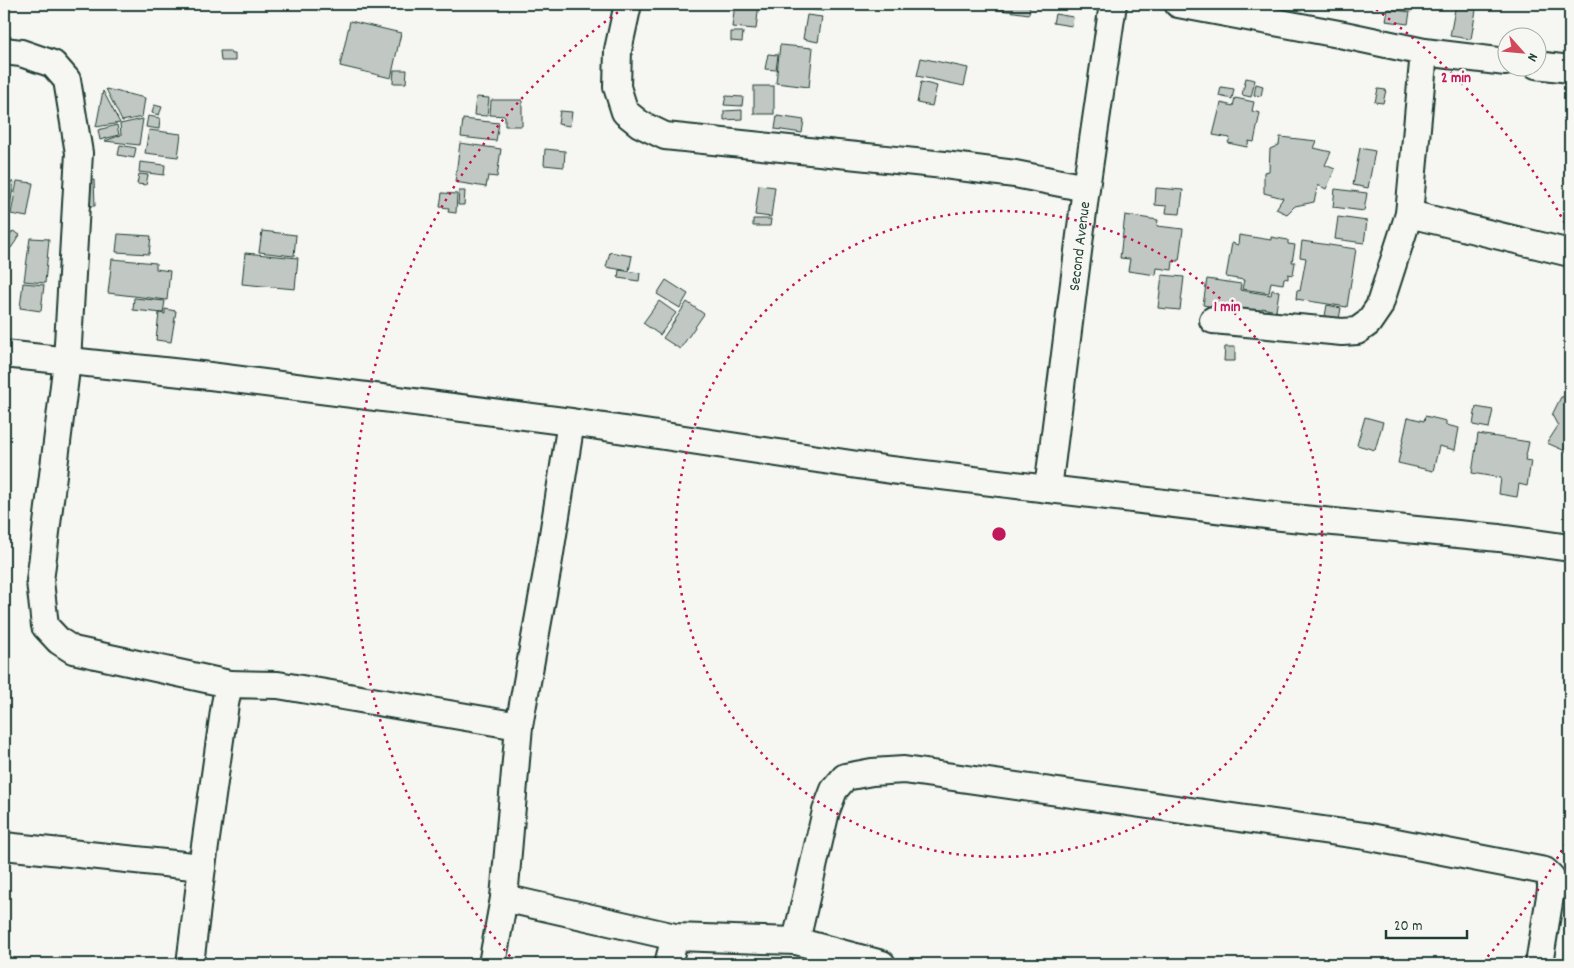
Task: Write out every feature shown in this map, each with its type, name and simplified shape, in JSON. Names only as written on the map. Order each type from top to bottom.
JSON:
[{"type":"street","points":[[628,4],[618,50],[618,87],[622,104],[625,112],[640,124],[665,136],[944,165],[1015,174],[1086,188]]},
{"type":"street","name":"Second Avenue","points":[[1048,489],[1086,188],[1113,4]]},
{"type":"street","points":[[1178,4],[1424,52],[1496,61]]},
{"type":"street","points":[[4,51],[22,52],[53,64],[67,80],[79,153],[67,361],[40,581],[46,626],[59,641],[73,650],[229,684],[278,685],[519,726]]},
{"type":"street","points":[[1213,320],[1342,332],[1358,331],[1368,323],[1379,307],[1409,214],[1424,52]]},
{"type":"street","points":[[1546,66],[1570,69]]},
{"type":"street","points":[[1409,214],[1570,253]]},
{"type":"street","points":[[4,354],[210,376],[571,422],[891,470],[1282,516],[1499,538],[1570,548]]},
{"type":"street","points":[[492,964],[504,898],[519,726],[571,422]]},
{"type":"street","points":[[190,964],[229,684]]},
{"type":"street","points":[[796,941],[826,811],[834,790],[845,777],[872,772],[904,770],[1365,836],[1545,871],[1551,877],[1551,890],[1539,964]]},
{"type":"street","points":[[4,846],[202,867]]},
{"type":"street","points":[[504,898],[675,938],[796,941],[882,964]]},
{"type":"street","points":[[668,964],[675,938]]},
{"type":"building","points":[[735,4],[759,4],[756,29],[732,27]]},
{"type":"building","points":[[762,4],[825,4],[824,11]]},
{"type":"building","points":[[979,4],[1030,4],[1029,14],[979,7]]},
{"type":"building","points":[[1456,4],[1477,4],[1471,39],[1450,36]]},
{"type":"building","points":[[1388,9],[1410,12],[1408,24],[1386,21]]},
{"type":"building","points":[[1055,14],[1073,17],[1072,26],[1053,23]]},
{"type":"building","points":[[807,15],[822,17],[818,42],[803,39]]},
{"type":"building","points":[[350,21],[401,33],[391,78],[340,66]]},
{"type":"building","points":[[731,32],[743,32],[742,42],[731,41]]},
{"type":"building","points":[[780,45],[813,48],[809,87],[776,83]]},
{"type":"building","points":[[220,51],[230,51],[231,54],[235,54],[235,61],[221,61]]},
{"type":"building","points":[[768,54],[778,55],[776,70],[765,69]]},
{"type":"building","points":[[921,58],[968,68],[964,86],[917,76]]},
{"type":"building","points":[[394,70],[407,70],[406,83],[393,83]]},
{"type":"building","points":[[1246,78],[1255,80],[1251,97],[1242,95]]},
{"type":"building","points":[[921,82],[937,86],[932,106],[917,103]]},
{"type":"building","points":[[1256,84],[1263,86],[1261,96],[1254,95]]},
{"type":"building","points":[[754,86],[774,86],[774,114],[754,114]]},
{"type":"building","points":[[1221,87],[1234,89],[1232,99],[1219,96]]},
{"type":"building","points":[[106,89],[145,98],[142,117],[122,121]]},
{"type":"building","points":[[1378,89],[1386,90],[1383,103],[1375,102]]},
{"type":"building","points":[[103,91],[120,123],[96,127]]},
{"type":"building","points":[[726,96],[743,97],[742,106],[724,105]]},
{"type":"building","points":[[476,97],[489,98],[487,116],[474,115]]},
{"type":"building","points":[[1235,98],[1254,102],[1252,111],[1260,113],[1254,142],[1249,141],[1247,147],[1228,143],[1230,138],[1213,135],[1221,103],[1233,106]]},
{"type":"building","points":[[491,100],[522,100],[522,126],[505,126],[505,116],[490,115]]},
{"type":"building","points":[[154,105],[162,107],[159,115],[152,113]]},
{"type":"building","points":[[742,110],[742,119],[724,120],[724,111]]},
{"type":"building","points":[[560,111],[572,112],[570,126],[558,124]]},
{"type":"building","points":[[148,116],[160,118],[159,129],[146,127]]},
{"type":"building","points":[[777,116],[804,120],[802,133],[775,129]]},
{"type":"building","points":[[143,119],[139,145],[105,141],[121,135],[120,124]]},
{"type":"building","points":[[463,119],[499,123],[496,141],[461,137]]},
{"type":"building","points":[[117,125],[119,135],[100,140],[98,130]]},
{"type":"building","points":[[149,130],[181,134],[178,157],[145,153]]},
{"type":"building","points":[[1280,137],[1317,141],[1314,148],[1331,152],[1325,165],[1335,169],[1326,189],[1318,185],[1314,202],[1295,206],[1287,214],[1276,209],[1283,198],[1264,193],[1264,172],[1269,171],[1270,149],[1279,145]]},
{"type":"building","points":[[460,143],[501,149],[497,177],[488,176],[486,187],[455,182]]},
{"type":"building","points":[[120,145],[136,148],[134,158],[118,155]]},
{"type":"building","points":[[1360,148],[1375,151],[1368,188],[1353,185]]},
{"type":"building","points":[[545,149],[565,151],[564,167],[544,165]]},
{"type":"building","points":[[140,162],[165,165],[164,175],[139,172]]},
{"type":"building","points":[[139,174],[148,175],[146,185],[137,184]]},
{"type":"building","points":[[4,180],[14,182],[9,213],[4,212]]},
{"type":"building","points":[[80,180],[94,180],[95,206],[80,206]]},
{"type":"building","points":[[17,181],[33,183],[27,217],[11,214]]},
{"type":"building","points":[[759,185],[775,187],[771,217],[755,215]]},
{"type":"building","points":[[1156,188],[1183,190],[1180,214],[1166,213],[1167,206],[1155,205]]},
{"type":"building","points":[[1335,189],[1367,193],[1364,211],[1333,207]]},
{"type":"building","points":[[459,191],[465,191],[464,205],[458,205]]},
{"type":"building","points":[[442,193],[457,194],[456,213],[448,212],[449,208],[440,207]]},
{"type":"building","points":[[1125,215],[1158,220],[1157,226],[1183,229],[1179,261],[1173,261],[1172,270],[1157,268],[1156,275],[1128,271],[1130,259],[1120,258]]},
{"type":"building","points":[[1338,217],[1367,221],[1364,243],[1335,239]]},
{"type":"building","points":[[753,219],[771,219],[770,226],[753,226]]},
{"type":"building","points":[[13,231],[20,235],[11,248],[4,244]]},
{"type":"building","points":[[262,231],[296,235],[294,256],[259,252]]},
{"type":"building","points":[[118,234],[151,236],[149,254],[116,252]]},
{"type":"building","points":[[1239,235],[1271,240],[1271,237],[1288,240],[1288,244],[1295,245],[1292,262],[1295,262],[1293,275],[1288,274],[1288,279],[1284,278],[1283,284],[1271,282],[1269,293],[1242,289],[1244,280],[1226,277],[1232,243],[1238,245]]},
{"type":"building","points":[[30,238],[49,239],[45,283],[24,281]]},
{"type":"building","points":[[1302,241],[1356,249],[1347,307],[1296,299],[1297,290],[1300,291],[1306,258],[1300,257]]},
{"type":"building","points":[[610,252],[632,256],[629,271],[606,267]]},
{"type":"building","points":[[245,253],[298,258],[295,289],[242,284]]},
{"type":"building","points":[[112,259],[156,263],[156,269],[170,271],[167,300],[108,293]]},
{"type":"building","points":[[619,270],[640,273],[639,281],[618,278]]},
{"type":"building","points":[[1162,275],[1184,277],[1180,310],[1158,308]]},
{"type":"building","points":[[1207,279],[1241,284],[1240,290],[1271,295],[1272,290],[1279,291],[1276,311],[1262,308],[1261,316],[1203,305]]},
{"type":"building","points":[[666,280],[688,294],[680,308],[657,294]]},
{"type":"building","points":[[23,283],[44,285],[41,311],[20,308]]},
{"type":"building","points":[[134,298],[165,301],[163,313],[133,310]]},
{"type":"building","points":[[659,301],[676,313],[660,335],[643,323]]},
{"type":"building","points":[[687,302],[704,314],[680,349],[663,338]]},
{"type":"building","points":[[1327,305],[1341,308],[1337,330],[1323,327]]},
{"type":"building","points":[[165,309],[176,311],[171,342],[156,340],[159,313],[165,314]]},
{"type":"building","points":[[1225,347],[1235,347],[1235,361],[1224,361]]},
{"type":"building","points":[[1570,396],[1570,453],[1547,443],[1558,426],[1552,415],[1561,397]]},
{"type":"building","points":[[1476,407],[1493,410],[1489,428],[1473,425]]},
{"type":"building","points":[[1425,416],[1446,421],[1446,425],[1459,428],[1455,450],[1439,446],[1433,471],[1398,463],[1408,417],[1424,421]]},
{"type":"building","points":[[1365,417],[1383,422],[1375,450],[1357,445]]},
{"type":"building","points":[[1478,434],[1529,442],[1525,460],[1531,461],[1527,486],[1519,484],[1517,497],[1499,494],[1501,478],[1472,473]]}]
